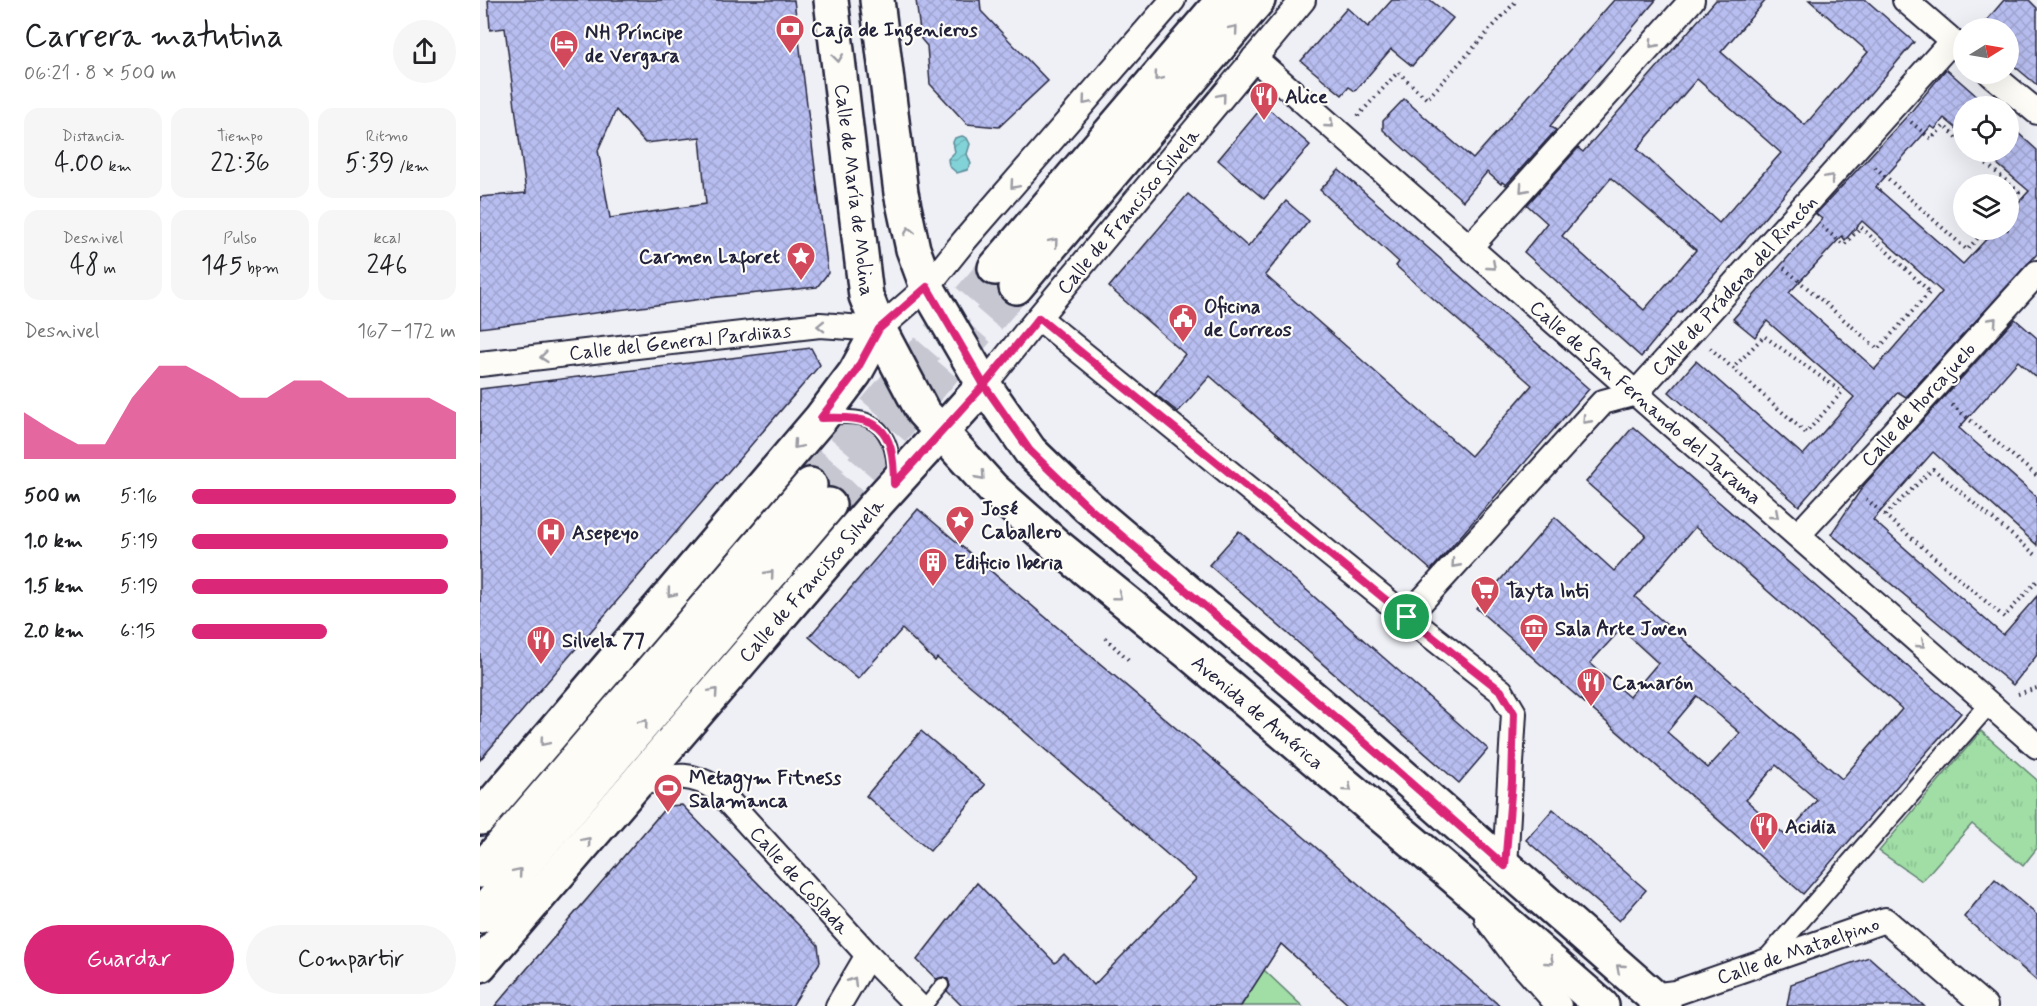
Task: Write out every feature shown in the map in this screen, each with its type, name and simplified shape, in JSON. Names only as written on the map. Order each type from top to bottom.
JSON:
[{"type":"main road","name":"Calle de María de Molina","points":[[831,0],[866,296],[879,329],[923,412],[942,433]]},
{"type":"main road","points":[[877,0],[901,193],[911,242],[927,287],[984,385],[1030,451],[1088,507],[1355,734],[1658,1001]]},
{"type":"main road","name":"Calle de Francisco Silvela","points":[[1223,0],[1006,277],[1258,0]]},
{"type":"main road","points":[[480,818],[821,418],[855,373],[879,329]]},
{"type":"main road","name":"Calle de Francisco Silvela","points":[[480,965],[894,484],[984,385]]},
{"type":"main road","name":"Avenida de América","points":[[942,433],[993,489],[1056,545],[1189,653],[1459,881]]},
{"type":"main road","name":"Calle de Francisco Silvela","points":[[480,871],[820,495],[480,916]]},
{"type":"main road","points":[[1459,881],[1602,1006]]},
{"type":"street","points":[[879,329],[927,287],[964,240],[1173,0]]},
{"type":"street","name":"Calle de Francisco Silvela","points":[[984,385],[1303,0]]},
{"type":"street","points":[[1470,247],[1692,0]]},
{"type":"street","points":[[1905,0],[1953,42]]},
{"type":"street","name":"Calle de Prádena del Rincón","points":[[1636,393],[1803,209],[1892,106],[1953,51]]},
{"type":"street","name":"Calle de San Fernando del Jarama","points":[[1254,58],[2037,746]]},
{"type":"street","points":[[2003,84],[2037,112]]},
{"type":"street","name":"Calle de Horcajuelo","points":[[1798,535],[2037,273]]},
{"type":"street","points":[[1039,318],[1501,691],[1514,713],[1512,782],[1505,866]]},
{"type":"street","name":"Calle del General Pardiñas","points":[[480,364],[819,325],[879,329]]},
{"type":"street","points":[[1407,617],[1603,402],[1636,393]]},
{"type":"street","points":[[1764,962],[1989,704]]},
{"type":"street","name":"Calle de Coslada","points":[[635,784],[685,775],[702,780],[717,789],[868,955],[918,1006]]},
{"type":"street","name":"Avenida de América","points":[[1459,881],[1515,956],[1559,1006]]},
{"type":"street","name":"Calle de Mataelpino","points":[[1658,1001],[1675,993],[1886,920],[1985,1006]]},
{"type":"street","points":[[837,1006],[868,955]]},
{"type":"lane","points":[[821,418],[846,417],[869,420],[888,437],[894,461],[894,484]]},
{"type":"lane","points":[[925,1006],[942,985]]},
{"type":"path","points":[[1342,135],[1398,72],[1428,99],[1518,0]]},
{"type":"path","points":[[1892,106],[1931,139],[1944,126],[1953,134]]},
{"type":"path","points":[[1855,149],[1953,237]]},
{"type":"path","points":[[1984,162],[1998,174]]},
{"type":"path","points":[[1764,250],[1878,349],[1930,292],[1860,226],[1844,246],[1803,209]]},
{"type":"path","points":[[1956,240],[1967,250],[1976,240]]},
{"type":"path","points":[[1691,331],[1806,433],[1842,392],[1764,336],[1733,368]]},
{"type":"path","points":[[1933,389],[2037,476]]},
{"type":"path","points":[[2037,556],[1933,469],[1885,515],[2004,617],[2037,581]]},
{"type":"path","points":[[1105,638],[1131,662]]},
{"type":"green space","points":[[1981,731],[2037,780],[2037,848],[2023,866],[1972,824],[1922,881],[1879,851]]},
{"type":"green space","points":[[1264,970],[1302,1006],[1241,1006]]},
{"type":"water","points":[[962,136],[967,138],[970,144],[967,154],[971,164],[967,170],[957,173],[949,166],[948,159],[955,152],[953,142],[955,138]]},
{"type":"building","points":[[488,0],[794,0],[828,273],[817,287],[718,297],[480,328],[480,197],[526,193],[505,28],[490,30]],"holes":[[[616,110],[645,143],[700,137],[706,204],[610,218],[598,150]]]},
{"type":"building","points":[[916,0],[980,0],[981,11],[1048,81],[999,127],[967,124],[930,84],[927,46],[921,39]]},
{"type":"building","points":[[1392,0],[1430,0],[1453,18],[1412,66],[1391,49],[1355,91],[1349,87],[1342,95],[1301,61],[1347,8],[1368,27]]},
{"type":"building","points":[[1614,0],[1656,0],[1550,126],[1556,130],[1506,185],[1502,182],[1501,184],[1487,172],[1463,201],[1383,130],[1383,121],[1404,99],[1473,159]]},
{"type":"building","points":[[1716,0],[1766,0],[1721,52],[1805,125],[1868,52],[1809,0],[1866,0],[1914,42],[1756,228],[1680,313],[1678,312],[1641,357],[1524,252],[1547,223],[1527,205],[1578,148],[1583,152]],"holes":[[[1697,79],[1781,153],[1719,223],[1637,149]],[[1611,178],[1696,250],[1644,310],[1562,236]]]},
{"type":"building","points":[[2004,0],[2029,0],[2037,8],[2037,85],[2019,70],[2019,18],[1989,18]]},
{"type":"building","points":[[1946,69],[1953,75],[1953,84],[1963,84],[1977,96],[1953,96],[1953,126],[1944,118],[1935,129],[1931,126],[1876,187],[1963,264],[1986,240],[2019,240],[2019,202],[2029,191],[2019,183],[2019,174],[2009,174],[1995,162],[2019,162],[2019,134],[2037,150],[2037,254],[1906,397],[1898,392],[1799,506],[1669,392],[1696,361],[1803,455],[1854,397],[1767,321],[1755,337],[1733,319],[1822,219],[1816,214],[1910,113]],"holes":[[[1862,221],[1942,292],[1875,369],[1789,293],[1842,236],[1845,240]]]},
{"type":"building","points":[[1264,105],[1310,145],[1264,199],[1218,160]]},
{"type":"building","points":[[1339,170],[1589,389],[1431,570],[1210,376],[1178,412],[1155,394],[1185,354],[1109,287],[1188,194],[1248,247],[1286,201],[1309,221],[1265,275],[1471,456],[1532,385],[1396,266],[1399,262],[1320,190]]},
{"type":"building","points":[[2015,319],[2037,338],[2037,378],[2018,361],[1959,428],[2037,497],[2037,545],[1933,452],[1873,520],[2003,635],[2037,596],[2037,655],[2013,685],[1831,534],[1864,485]]},
{"type":"building","points":[[811,348],[820,365],[480,760],[480,389]]},
{"type":"building","points":[[1633,427],[1961,713],[1803,894],[1476,608],[1555,517],[1614,571],[1646,535],[1586,482]],"holes":[[[1695,527],[1902,709],[1842,779],[1635,597]],[[1621,629],[1658,663],[1629,697],[1590,663]],[[1697,696],[1740,733],[1708,768],[1667,732]],[[1776,765],[1817,800],[1786,836],[1746,800]]]},
{"type":"building","points":[[918,509],[1500,1006],[1350,1006],[1281,944],[1241,1006],[962,1006],[947,991],[950,986],[948,979],[943,977],[936,979],[917,960],[977,883],[1055,963],[1064,954],[1094,985],[1196,879],[985,698],[937,658],[935,661],[902,629],[858,679],[809,637]]},
{"type":"building","points":[[1239,531],[1488,749],[1459,783],[1209,565]]},
{"type":"building","points":[[921,731],[985,785],[930,851],[866,796]]},
{"type":"building","points":[[682,805],[818,945],[820,962],[792,1006],[495,1006],[667,806]]},
{"type":"building","points":[[1553,809],[1646,890],[1619,921],[1526,840]]},
{"type":"building","points":[[1995,879],[2037,915],[2037,981],[1964,917]]},
{"type":"building","points":[[1869,957],[1924,1006],[1787,1006],[1791,984]]},
{"type":"tunnel","points":[[810,485],[995,268]]},
{"type":"tunnel","points":[[829,505],[1016,287]]},
{"type":"place","name":"Caja de Ingenieros","points":[[790,54]]},
{"type":"place","name":"NH Príncipe de Vergara","points":[[564,70]]},
{"type":"place","name":"Alice","points":[[1264,122]]},
{"type":"place","name":"Carmen Laforet","points":[[801,282]]},
{"type":"place","name":"Oficina de Correos","points":[[1183,344]]},
{"type":"place","name":"José Caballero","points":[[960,546]]},
{"type":"place","name":"Asepeyo","points":[[551,558]]},
{"type":"place","name":"Edificio Iberia","points":[[933,588]]},
{"type":"place","name":"Tayta Inti","points":[[1485,616]]},
{"type":"place","name":"Sala Arte Joven","points":[[1534,654]]},
{"type":"place","name":"Silvela 77","points":[[541,666]]},
{"type":"place","name":"Camarón","points":[[1591,708]]},
{"type":"place","name":"Metagym Fitness Salamanca","points":[[668,814]]},
{"type":"place","name":"Acidia","points":[[1764,852]]},
{"type":"route","points":[[1407,617],[1039,318],[984,385],[894,484],[894,461],[888,437],[869,420],[846,417],[821,418],[855,373],[879,329],[927,287],[984,385],[1030,451],[1088,507],[1355,734],[1505,866],[1512,782],[1514,713],[1501,691],[1407,617]]}]
